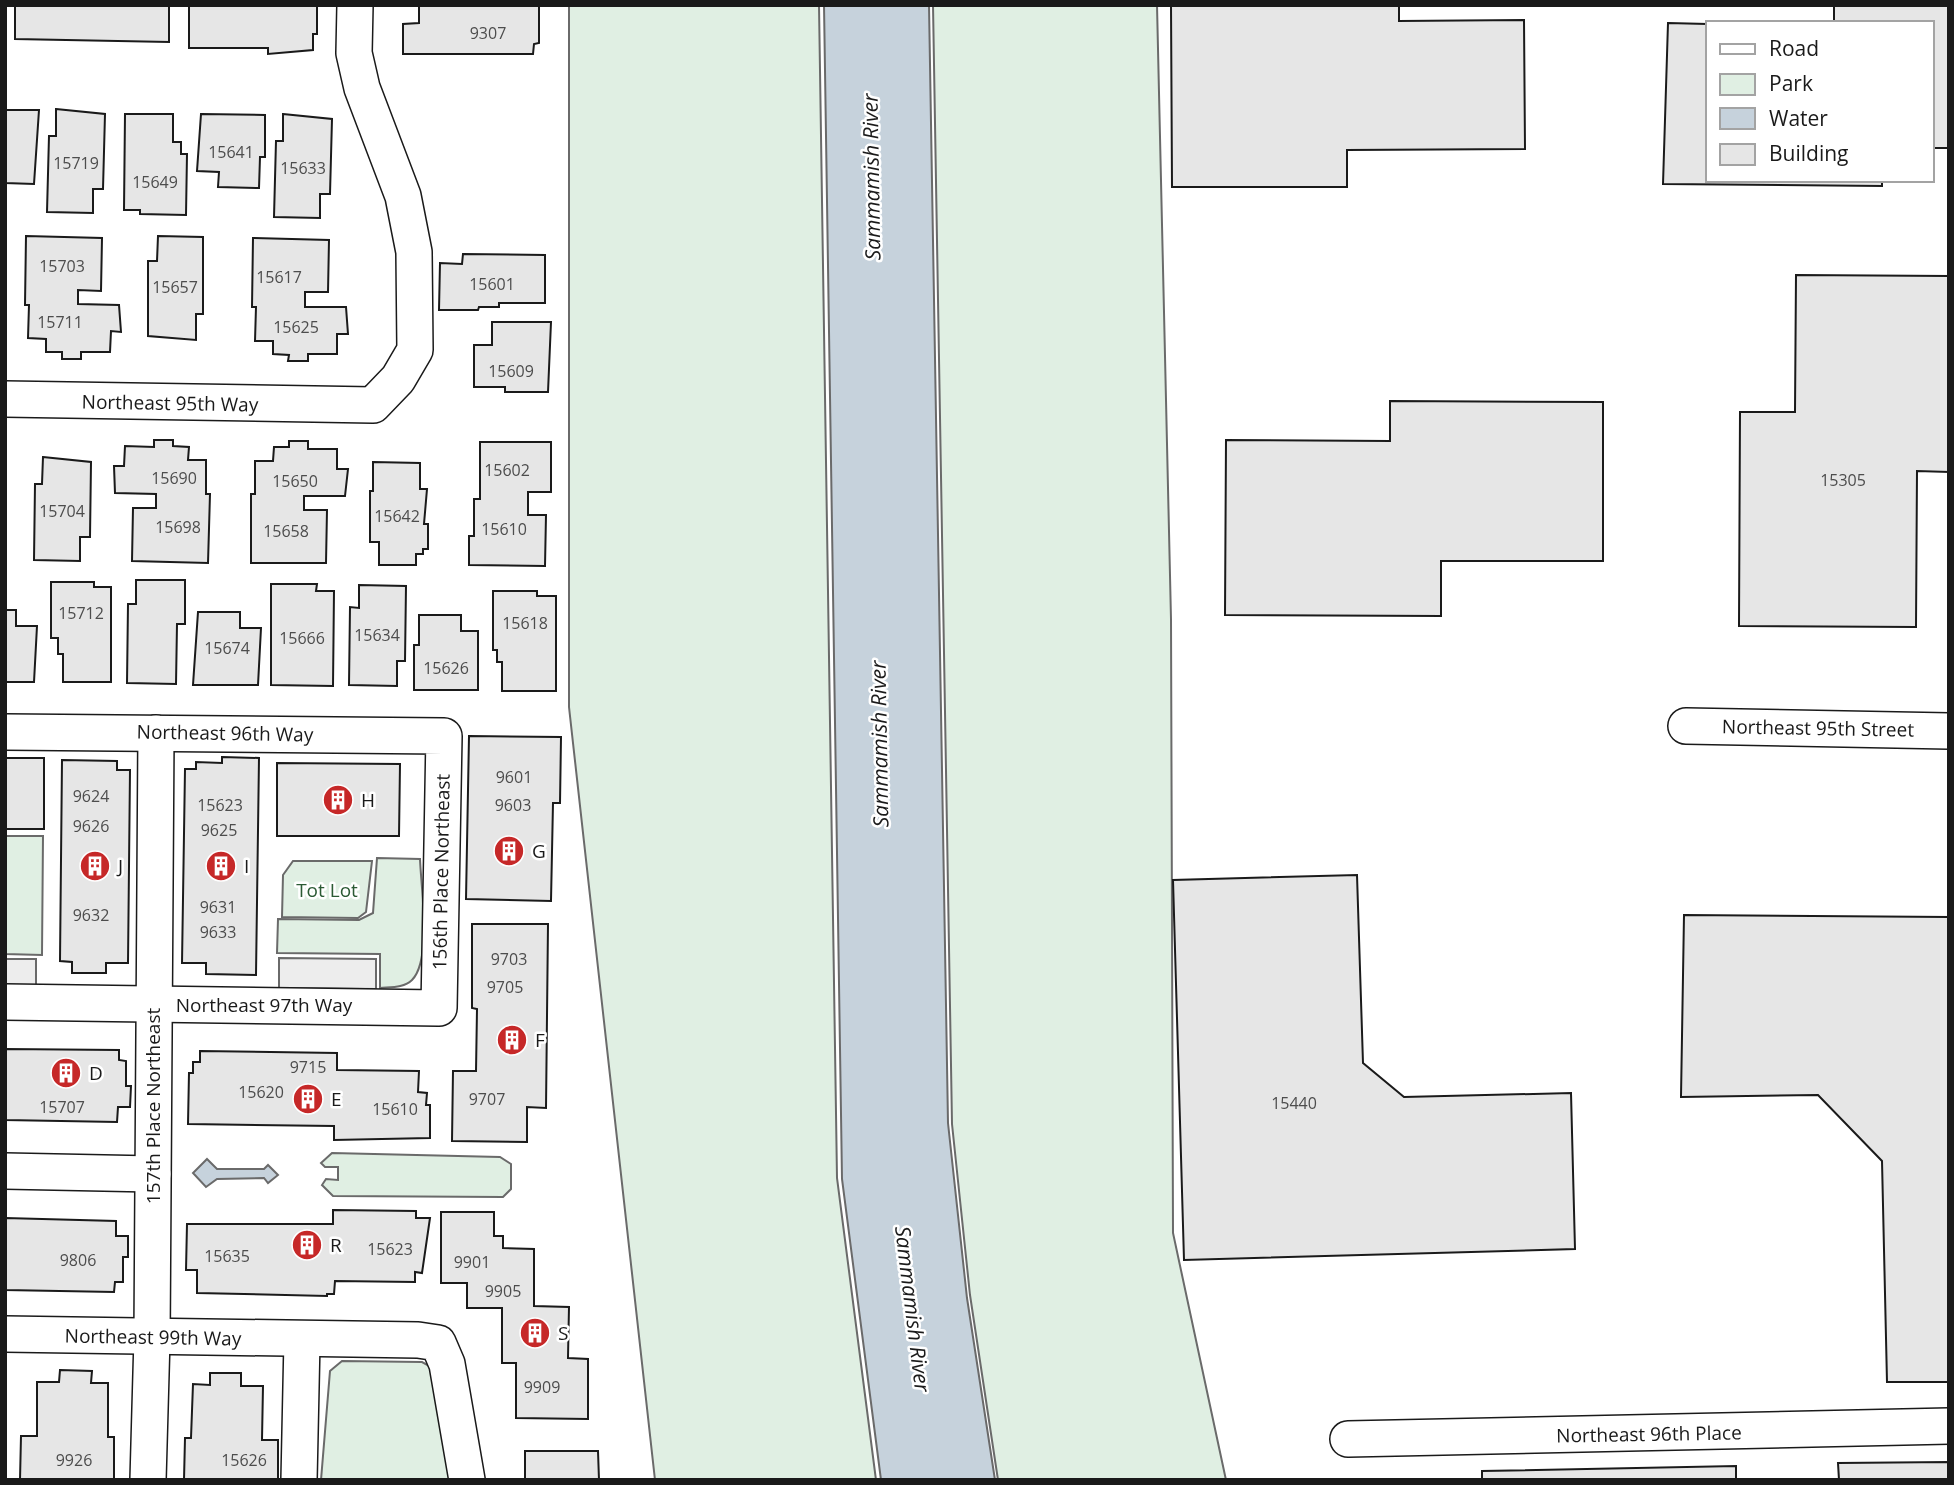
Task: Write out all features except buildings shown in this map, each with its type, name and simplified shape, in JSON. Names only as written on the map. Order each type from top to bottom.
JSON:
[{"type":"street","name":"Northeast 95th Way","points":[[5,399],[373,405],[398,379],[415,350],[414,252],[403,196],[362,88],[354,53],[355,5]]},
{"type":"street","name":"Northeast 95th Street","points":[[1686,726],[1949,731]]},
{"type":"street","name":"Northeast 96th Way","points":[[5,732],[444,736]]},
{"type":"street","name":"157th Place Northeast","points":[[148,1480],[152,1338],[156,733]]},
{"type":"street","name":"156th Place Northeast","points":[[439,1008],[444,736]]},
{"type":"street","name":"Northeast 97th Way","points":[[5,1002],[439,1008]]},
{"type":"street","points":[[5,1171],[153,1174]]},
{"type":"street","name":"Northeast 99th Way","points":[[5,1334],[418,1340],[438,1343],[447,1364],[467,1480]]},
{"type":"street","points":[[299,1480],[302,1340]]},
{"type":"street","name":"Northeast 96th Place","points":[[1348,1439],[1949,1426]]},
{"type":"green space","points":[[569,5],[819,5],[837,1178],[876,1480],[655,1480],[569,707]]},
{"type":"green space","points":[[933,5],[1157,5],[1171,619],[1173,1233],[1226,1480],[998,1480],[970,1295],[952,1124]]},
{"type":"green space","points":[[5,836],[43,836],[42,955],[5,954]]},
{"type":"green space","points":[[377,858],[420,859],[424,941],[418,970],[409,983],[380,988],[380,954],[277,953],[278,919],[359,920],[373,913]]},
{"type":"green space","name":"Tot Lot","points":[[293,861],[372,861],[366,912],[358,918],[282,917],[283,875]]},
{"type":"green space","points":[[332,1153],[500,1157],[511,1164],[511,1189],[503,1197],[333,1196],[322,1185],[326,1179],[338,1180],[338,1167],[325,1167],[321,1163]]},
{"type":"green space","points":[[342,1361],[422,1362],[433,1368],[457,1480],[321,1480],[330,1371]]},
{"type":"shaded area","points":[[279,958],[376,959],[376,989],[279,988]]},
{"type":"shaded area","points":[[5,959],[36,959],[36,985],[5,985]]},
{"type":"water","name":"Sammamish River","points":[[824,5],[929,5],[948,1123],[967,1298],[995,1480],[881,1480],[842,1179]]},
{"type":"water","points":[[207,1159],[217,1169],[264,1169],[268,1165],[278,1175],[268,1183],[264,1178],[217,1179],[206,1187],[193,1173]]},
{"type":"place","name":"H","points":[[338,800]]},
{"type":"place","name":"G","points":[[509,851]]},
{"type":"place","name":"J","points":[[95,866]]},
{"type":"place","name":"I","points":[[221,866]]},
{"type":"place","name":"F","points":[[512,1040]]},
{"type":"place","name":"D","points":[[66,1073]]},
{"type":"place","name":"E","points":[[308,1099]]},
{"type":"place","name":"R","points":[[307,1245]]},
{"type":"place","name":"S","points":[[535,1333]]}]
